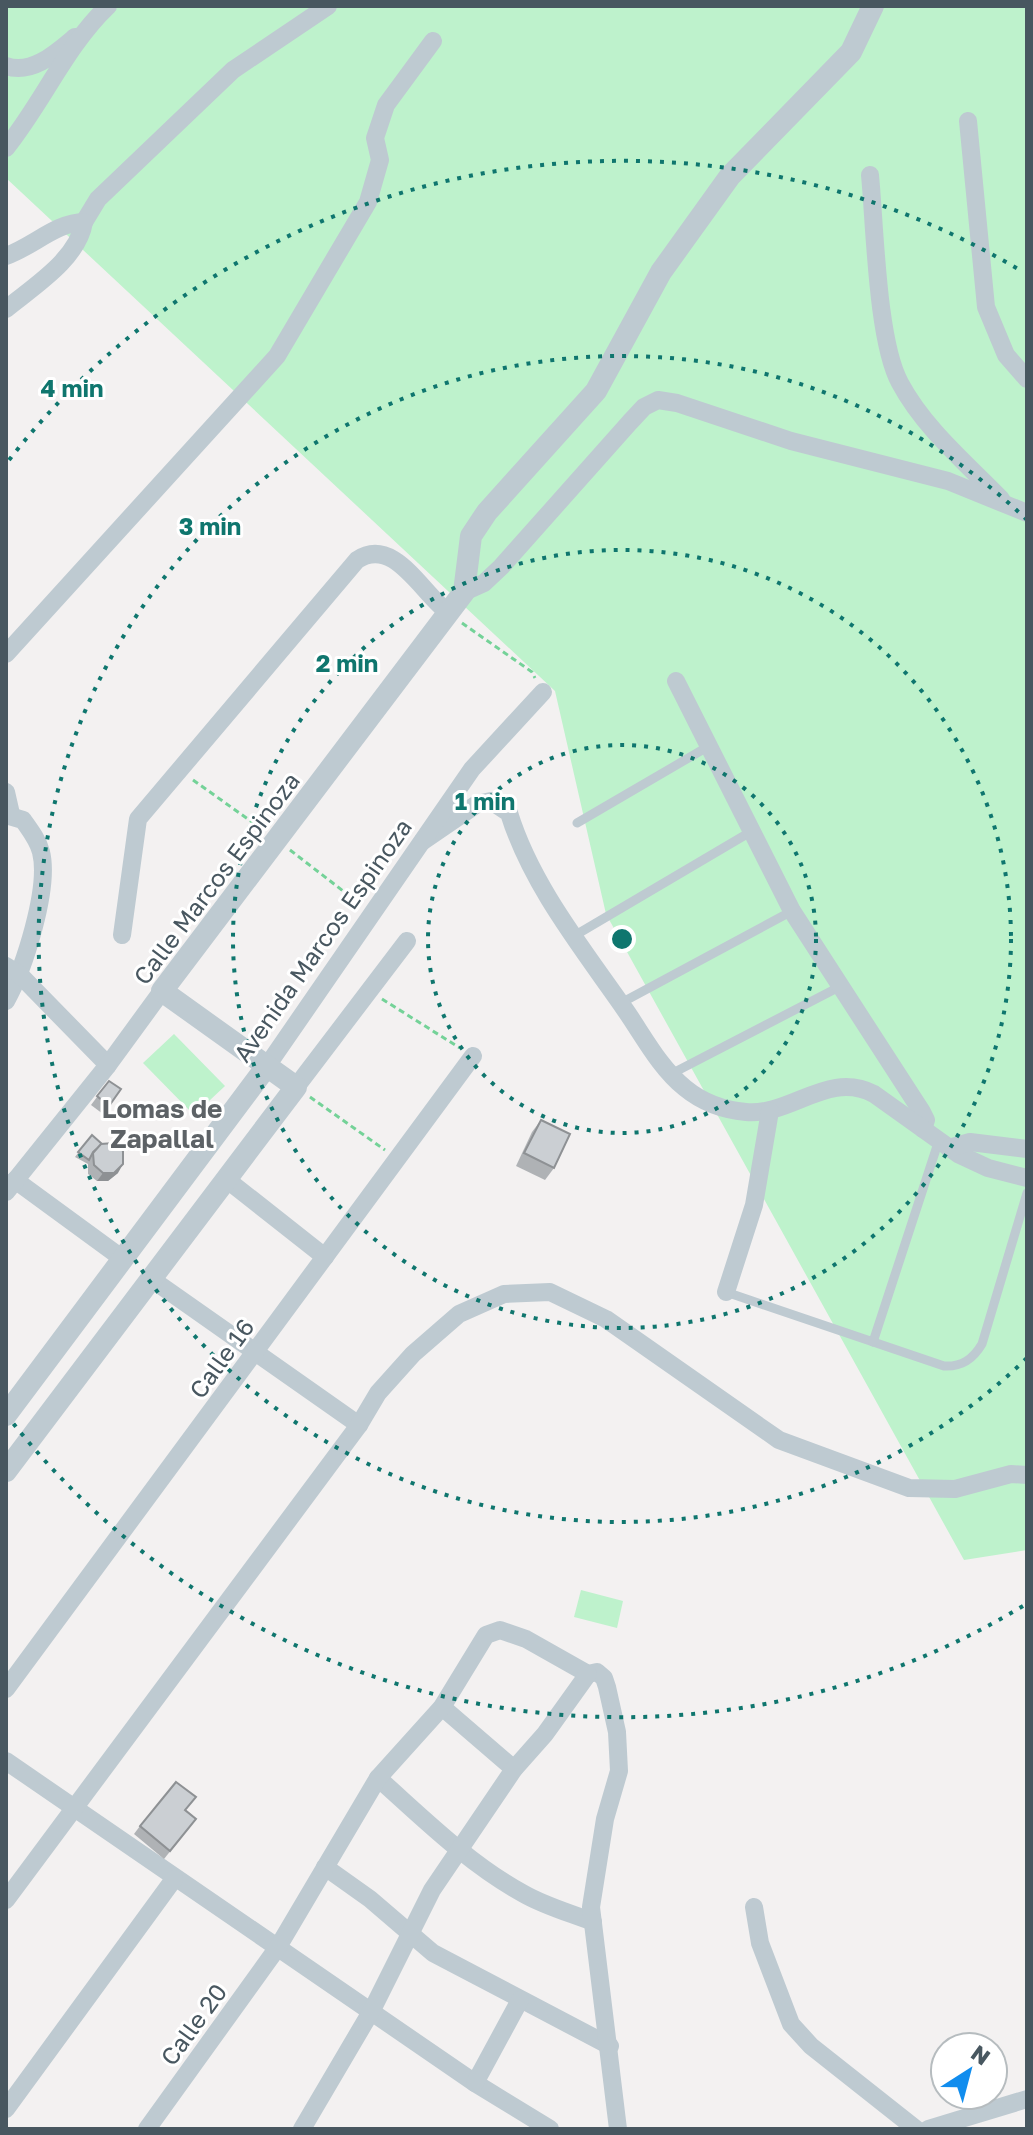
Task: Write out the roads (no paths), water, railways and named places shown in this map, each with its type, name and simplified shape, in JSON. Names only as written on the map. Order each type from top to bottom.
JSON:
[{"type":"street","points":[[6,66],[18,70],[39,63],[83,30],[108,6]]},
{"type":"street","points":[[6,309],[47,276],[81,239],[84,222],[98,199],[233,70],[328,6]]},
{"type":"street","points":[[464,592],[471,536],[487,512],[596,391],[661,272],[678,248],[730,176],[806,102],[851,52],[873,6]]},
{"type":"street","points":[[6,148],[25,125],[83,30]]},
{"type":"street","points":[[6,654],[277,356],[368,202],[380,160],[375,138],[386,105],[433,41]]},
{"type":"street","points":[[968,121],[986,307],[1006,355],[1027,379]]},
{"type":"street","points":[[870,175],[886,340],[899,381],[929,425],[1006,505]]},
{"type":"street","points":[[6,256],[25,249],[65,224],[84,222]]},
{"type":"street","points":[[464,592],[484,583],[501,567],[637,414],[658,400],[727,417],[791,441],[948,481],[1027,513]]},
{"type":"street","points":[[122,935],[138,819],[366,554],[392,556],[449,613]]},
{"type":"street","name":"Calle Marcos Espinoza","points":[[10,1184],[108,1065],[464,592]]},
{"type":"street","points":[[676,681],[792,911],[922,1112],[926,1120],[923,1129]]},
{"type":"street","name":"Avenida Marcos Espinoza","points":[[6,1415],[267,1066],[472,769],[543,692]]},
{"type":"street","points":[[6,792],[9,814],[23,820],[33,835],[43,863],[6,1001]]},
{"type":"street","points":[[423,841],[477,804],[491,801],[500,804],[509,813],[518,842],[574,936],[671,1074],[687,1090],[708,1102],[743,1112],[770,1111],[831,1088],[850,1086],[874,1094],[944,1144],[988,1168],[1027,1178]]},
{"type":"street","points":[[6,1471],[407,941]]},
{"type":"street","points":[[13,971],[108,1065]]},
{"type":"street","points":[[162,991],[296,1087]]},
{"type":"street","name":"Calle 16","points":[[6,1689],[473,1056]]},
{"type":"street","points":[[726,1292],[754,1205],[770,1111]]},
{"type":"street","points":[[944,1144],[970,1142],[1027,1149]]},
{"type":"street","points":[[226,1179],[325,1257]]},
{"type":"street","points":[[10,1184],[123,1259]]},
{"type":"street","points":[[150,1278],[359,1425]]},
{"type":"street","points":[[6,1900],[359,1425],[378,1393],[413,1354],[459,1314],[504,1294],[550,1292],[606,1319],[779,1440],[909,1488],[955,1489],[1011,1474],[1027,1475]]},
{"type":"street","name":"Calle 20","points":[[147,2129],[278,1947],[378,1778],[442,1707],[486,1635],[500,1630],[526,1639],[588,1674]]},
{"type":"street","points":[[307,2127],[372,2010],[410,1930],[458,1850],[514,1769],[545,1734],[588,1674],[597,1672],[604,1678],[617,1732],[619,1771],[592,1884],[593,1922],[618,2129]]},
{"type":"street","points":[[442,1707],[514,1769]]},
{"type":"street","points":[[6,1761],[475,2083],[550,2129]]},
{"type":"street","points":[[378,1778],[458,1850],[524,1894],[593,1922]]},
{"type":"street","points":[[325,1867],[410,1930],[433,1953],[610,2046]]},
{"type":"street","points":[[6,2109],[174,1879]]},
{"type":"street","points":[[754,1907],[760,1943],[791,2024],[811,2046],[916,2129]]},
{"type":"street","points":[[475,2083],[520,2000]]},
{"type":"street","points":[[928,2129],[1027,2099]]},
{"type":"lane","points":[[577,823],[709,746]]},
{"type":"lane","points":[[574,936],[752,831]]},
{"type":"lane","points":[[621,1003],[792,911]]},
{"type":"lane","points":[[671,1074],[841,986]]},
{"type":"lane","points":[[873,1342],[944,1144]]},
{"type":"lane","points":[[726,1292],[944,1366],[957,1365],[972,1358],[982,1344],[1027,1193]]},
{"type":"district","name":"Lomas de Zapallal","points":[[162,1123]]}]
